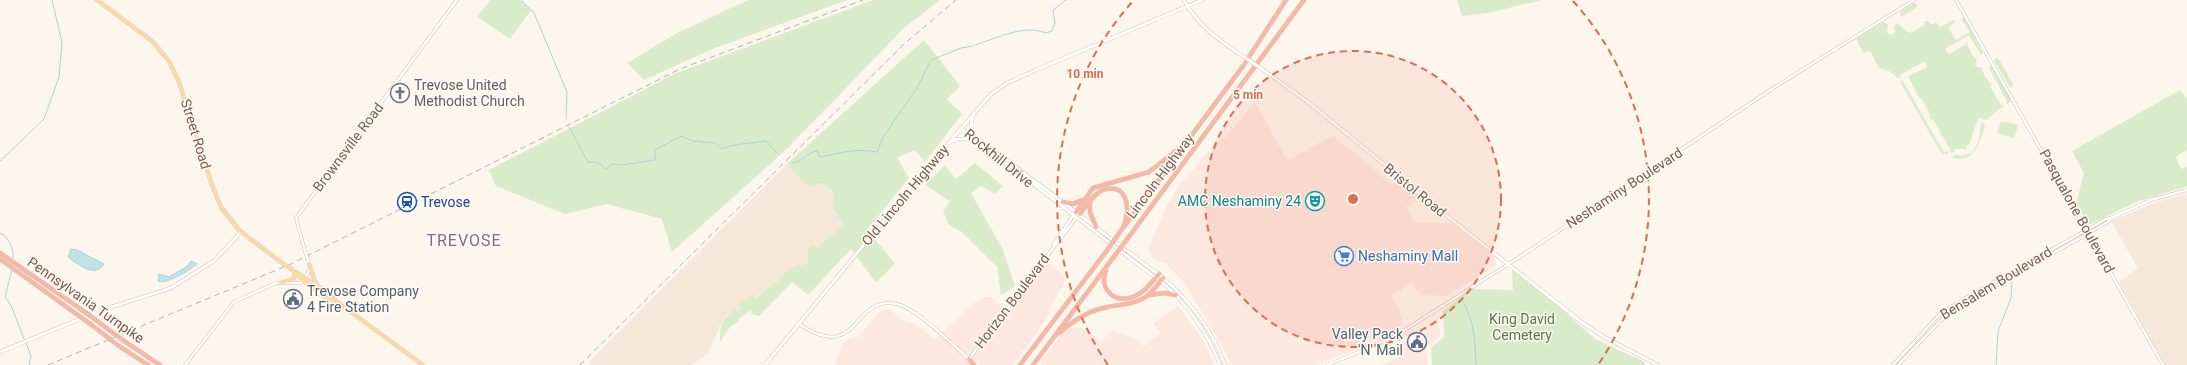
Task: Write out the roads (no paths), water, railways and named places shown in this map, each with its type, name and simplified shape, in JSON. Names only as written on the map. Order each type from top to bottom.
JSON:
[{"type":"highway","name":"Lincoln Highway","points":[[1020,365],[1243,66],[1286,0]]},
{"type":"highway","name":"Lincoln Highway","points":[[1033,365],[1303,1]]},
{"type":"highway","points":[[1076,215],[1084,199],[1093,188],[1098,185],[1149,172],[1187,142]]},
{"type":"highway","points":[[1076,215],[1098,193],[1107,189],[1117,190],[1123,195],[1129,210],[1120,232]]},
{"type":"highway","points":[[1063,202],[1073,204],[1084,199]]},
{"type":"highway","points":[[1090,200],[1090,212],[1096,227]]},
{"type":"highway","name":"Pennsylvania Turnpike","points":[[1,254],[160,365]]},
{"type":"highway","name":"Pennsylvania Turnpike","points":[[1,260],[119,346],[148,365]]},
{"type":"highway","points":[[1111,260],[1104,276],[1104,283],[1105,290],[1114,296],[1132,298],[1141,293],[1157,276]]},
{"type":"highway","points":[[1052,340],[1083,315],[1100,308],[1137,302],[1148,295],[1162,279]]},
{"type":"highway","points":[[1148,295],[1165,293],[1176,295]]},
{"type":"highway","points":[[969,359],[974,365]]},
{"type":"main road","name":"Street Road","points":[[97,0],[152,41],[169,61],[181,87],[214,192],[225,213],[241,232],[278,260],[306,277],[423,365]]},
{"type":"main road","name":"Bristol Road","points":[[1184,0],[1195,18],[1209,32],[1304,99],[1449,218],[1599,334],[1658,365]]},
{"type":"main road","name":"Old Lincoln Highway","points":[[765,365],[960,128],[990,95],[1012,80],[1202,0]]},
{"type":"main road","points":[[948,143],[958,139],[974,139],[971,126],[974,112]]},
{"type":"main road","name":"Rockhill Drive","points":[[960,128],[1162,279]]},
{"type":"main road","name":"Rockhill Drive","points":[[974,139],[1063,202],[1076,215],[1096,227],[1157,276]]},
{"type":"main road","points":[[0,352],[104,310],[171,288],[215,260],[241,232]]},
{"type":"main road","points":[[309,263],[318,286]]},
{"type":"main road","name":"Street Road","points":[[291,269],[303,281],[328,299],[336,301]]},
{"type":"main road","points":[[281,283],[294,278],[291,269]]},
{"type":"street","name":"Brownsville Road","points":[[309,263],[296,218],[458,0]]},
{"type":"street","name":"Neshaminy Boulevard","points":[[1327,365],[1389,340],[1778,85],[1914,0]]},
{"type":"street","name":"Pasqualone Boulevard","points":[[1956,0],[2163,365]]},
{"type":"street","name":"Bensalem Boulevard","points":[[1893,365],[1943,312],[2106,218],[2111,218],[2151,200],[2187,190]]},
{"type":"street","name":"Horizon Boulevard","points":[[799,324],[821,339],[839,339],[847,335],[867,313],[875,307],[895,303],[910,310],[969,359],[1076,215]]},
{"type":"street","name":"Bensalem Boulevard","points":[[1898,365],[1947,314],[2108,222],[2111,218]]},
{"type":"street","points":[[185,365],[234,302],[281,283],[296,284],[303,281],[306,277],[309,263]]},
{"type":"street","name":"Rockhill Drive","points":[[1162,279],[1203,330],[1220,365]]},
{"type":"street","name":"Rockhill Drive","points":[[1162,279],[1179,292],[1202,320],[1225,365]]},
{"type":"water","points":[[71,249],[77,250],[104,264],[96,270],[86,269],[68,257]]},
{"type":"water","points":[[191,261],[197,264],[172,279],[162,282],[158,281],[159,274],[169,277],[186,267]]},
{"type":"waterway","points":[[0,161],[44,119],[59,77],[62,42],[52,0]]},
{"type":"waterway","points":[[521,0],[534,13],[567,92],[566,119]]},
{"type":"waterway","points":[[975,45],[1020,31],[1029,30],[1046,33],[1052,31],[1055,22],[1053,10],[1066,0]]},
{"type":"waterway","points":[[793,163],[800,161],[811,153],[817,151],[820,157],[855,151],[877,152],[883,137],[917,88],[931,60],[961,48],[973,46]]},
{"type":"waterway","points":[[569,127],[588,162],[597,162],[606,169],[611,164],[622,165],[655,160],[655,150],[681,136],[693,141],[716,143],[722,149],[726,147],[766,141],[777,153]]},
{"type":"waterway","points":[[0,233],[9,241],[11,245],[13,260]]},
{"type":"waterway","points":[[12,269],[5,297],[11,305],[24,339]]},
{"type":"waterway","points":[[1996,365],[1998,331],[2011,298],[2012,279]]},
{"type":"waterway","points":[[1461,299],[1466,307],[1472,323],[1475,339],[1476,365]]},
{"type":"waterway","points":[[26,343],[31,356],[29,365]]},
{"type":"railway","points":[[48,365],[291,264],[680,69],[863,0]]},
{"type":"railway","points":[[580,365],[903,45],[956,0]]},
{"type":"place","name":"Trevose United Methodist Church","points":[[400,93]]},
{"type":"place","name":"AMC Neshaminy 24","points":[[1315,201]]},
{"type":"place","name":"Trevose","points":[[407,202]]},
{"type":"place","name":"Neshaminy Mall","points":[[1344,256]]},
{"type":"place","name":"Trevose Company 4 Fire Station","points":[[293,299]]},
{"type":"place","name":"Valley Pack 'N' Mail","points":[[1417,342]]},
{"type":"district","name":"TREVOSE","points":[[464,240]]},
{"type":"park label","name":"King David Cemetery","points":[[1522,328]]}]
